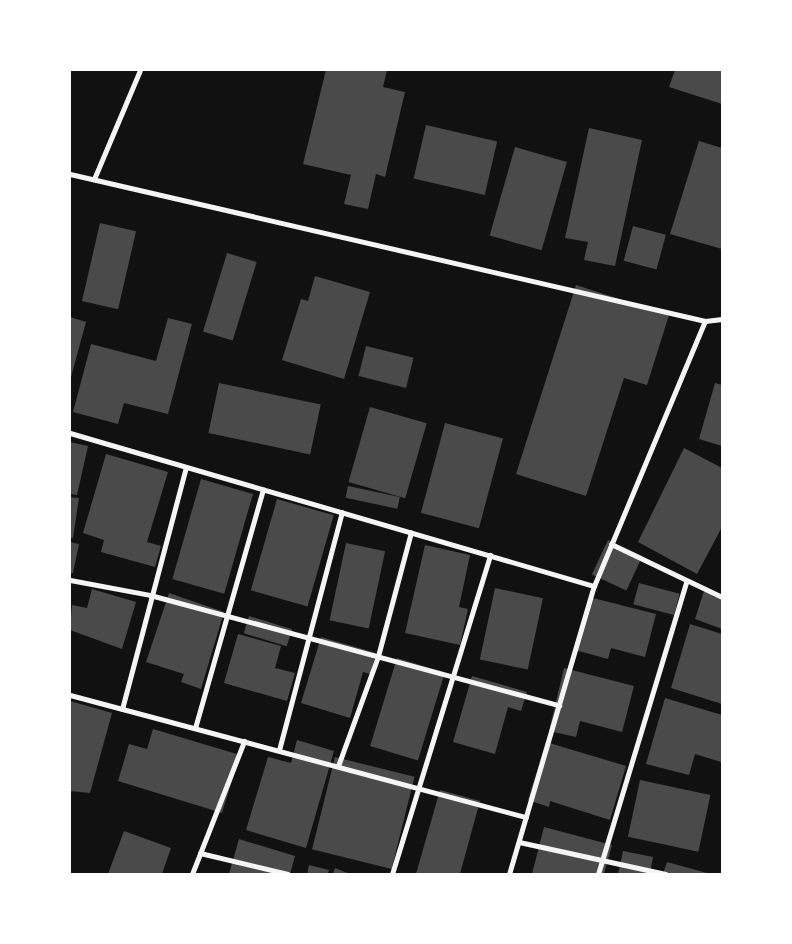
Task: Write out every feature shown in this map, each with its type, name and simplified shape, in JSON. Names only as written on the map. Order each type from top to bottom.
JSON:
[{"type":"street","points":[[94,179],[140,70]]},
{"type":"street","points":[[70,174],[705,321],[722,319]]},
{"type":"street","points":[[510,874],[594,586],[705,321]]},
{"type":"street","points":[[70,434],[594,586]]},
{"type":"street","points":[[122,709],[150,595],[186,467]]},
{"type":"street","points":[[196,728],[226,615],[263,490]]},
{"type":"street","points":[[279,750],[342,512]]},
{"type":"street","points":[[338,766],[378,656],[412,532]]},
{"type":"street","points":[[611,544],[686,582],[722,597]]},
{"type":"street","points":[[392,874],[417,788],[456,677],[490,555]]},
{"type":"street","points":[[70,580],[150,595],[559,705]]},
{"type":"street","points":[[598,874],[686,582]]},
{"type":"street","points":[[70,695],[526,817]]},
{"type":"street","points":[[192,874],[244,741]]},
{"type":"street","points":[[519,842],[666,874]]},
{"type":"street","points":[[200,853],[288,874]]},
{"type":"building","points":[[326,70],[387,70],[383,87],[405,92],[385,177],[376,174],[368,209],[344,204],[351,175],[303,164]]},
{"type":"building","points":[[675,70],[722,70],[722,104],[669,87]]},
{"type":"building","points":[[426,125],[497,141],[485,195],[414,179]]},
{"type":"building","points":[[589,128],[642,140],[615,266],[584,260],[588,242],[565,238]]},
{"type":"building","points":[[699,141],[722,148],[722,249],[670,234]]},
{"type":"building","points":[[515,147],[567,162],[542,250],[490,235]]},
{"type":"building","points":[[100,223],[136,231],[118,309],[82,301]]},
{"type":"building","points":[[633,226],[666,235],[657,270],[624,261]]},
{"type":"building","points":[[227,253],[257,262],[233,340],[203,331]]},
{"type":"building","points":[[315,276],[370,292],[344,379],[282,360],[301,299],[308,301]]},
{"type":"building","points":[[576,285],[669,315],[647,385],[624,378],[586,496],[516,474]]},
{"type":"building","points":[[70,317],[86,322],[71,377],[70,377]]},
{"type":"building","points":[[168,318],[192,324],[168,414],[124,403],[118,424],[73,412],[91,344],[156,361]]},
{"type":"building","points":[[366,346],[414,358],[406,388],[359,376]]},
{"type":"building","points":[[219,383],[321,405],[310,455],[208,433]]},
{"type":"building","points":[[715,383],[722,385],[722,446],[699,439]]},
{"type":"building","points":[[370,407],[427,423],[405,498],[349,482]]},
{"type":"building","points":[[445,423],[503,439],[479,528],[421,513]]},
{"type":"building","points":[[70,442],[88,446],[77,495],[70,494]]},
{"type":"building","points":[[684,448],[722,468],[722,527],[697,574],[638,542]]},
{"type":"building","points":[[106,454],[168,472],[147,542],[161,546],[155,567],[101,552],[104,540],[83,533]]},
{"type":"building","points":[[201,479],[253,494],[224,594],[172,579]]},
{"type":"building","points":[[348,486],[400,497],[397,509],[346,498]]},
{"type":"building","points":[[70,497],[79,498],[73,538],[70,538]]},
{"type":"building","points":[[277,499],[334,515],[308,607],[251,590]]},
{"type":"building","points":[[608,540],[642,556],[626,590],[592,574]]},
{"type":"building","points":[[70,542],[79,544],[73,573],[70,573]]},
{"type":"building","points":[[346,543],[385,551],[369,629],[330,620]]},
{"type":"building","points":[[425,545],[470,555],[459,607],[468,609],[460,645],[405,633]]},
{"type":"building","points":[[639,583],[680,594],[674,615],[633,604]]},
{"type":"building","points":[[495,588],[543,598],[528,670],[480,659]]},
{"type":"building","points":[[92,589],[136,602],[122,649],[70,630],[72,605],[87,608]]},
{"type":"building","points":[[704,591],[722,597],[722,629],[695,619]]},
{"type":"building","points":[[169,593],[224,612],[201,689],[181,682],[184,674],[146,662]]},
{"type":"building","points":[[589,597],[656,614],[645,657],[611,648],[608,659],[575,650]]},
{"type":"building","points":[[249,616],[292,629],[287,646],[244,633]]},
{"type":"building","points":[[690,624],[722,634],[722,704],[671,688]]},
{"type":"building","points":[[238,634],[281,646],[275,668],[295,673],[287,701],[224,683]]},
{"type":"building","points":[[321,637],[376,653],[370,674],[363,672],[350,718],[301,703]]},
{"type":"building","points":[[397,658],[445,673],[418,761],[370,746]]},
{"type":"building","points":[[564,668],[634,686],[622,732],[580,721],[576,737],[549,731]]},
{"type":"building","points":[[472,676],[527,692],[521,711],[508,707],[495,754],[453,742]]},
{"type":"building","points":[[665,698],[722,715],[721,762],[695,754],[689,775],[646,764]]},
{"type":"building","points":[[70,701],[112,713],[90,793],[70,791]]},
{"type":"building","points":[[153,729],[240,755],[222,813],[118,781],[129,744],[147,749]]},
{"type":"building","points":[[297,740],[334,751],[306,848],[246,830],[268,757],[291,763]]},
{"type":"building","points":[[546,742],[626,766],[610,820],[550,801],[549,807],[528,800]]},
{"type":"building","points":[[335,757],[415,777],[392,869],[312,849]]},
{"type":"building","points":[[640,780],[710,795],[698,852],[628,837]]},
{"type":"building","points":[[440,790],[480,801],[460,874],[416,874]]},
{"type":"building","points":[[544,827],[612,845],[604,874],[532,874]]},
{"type":"building","points":[[124,831],[171,848],[162,874],[108,874]]},
{"type":"building","points":[[239,839],[295,856],[290,874],[229,874]]},
{"type":"building","points":[[623,851],[653,857],[650,874],[618,874]]},
{"type":"building","points":[[667,862],[707,873],[707,874],[663,874]]},
{"type":"building","points":[[309,865],[329,870],[327,874],[307,874]]},
{"type":"building","points":[[335,868],[350,874],[333,874]]}]
